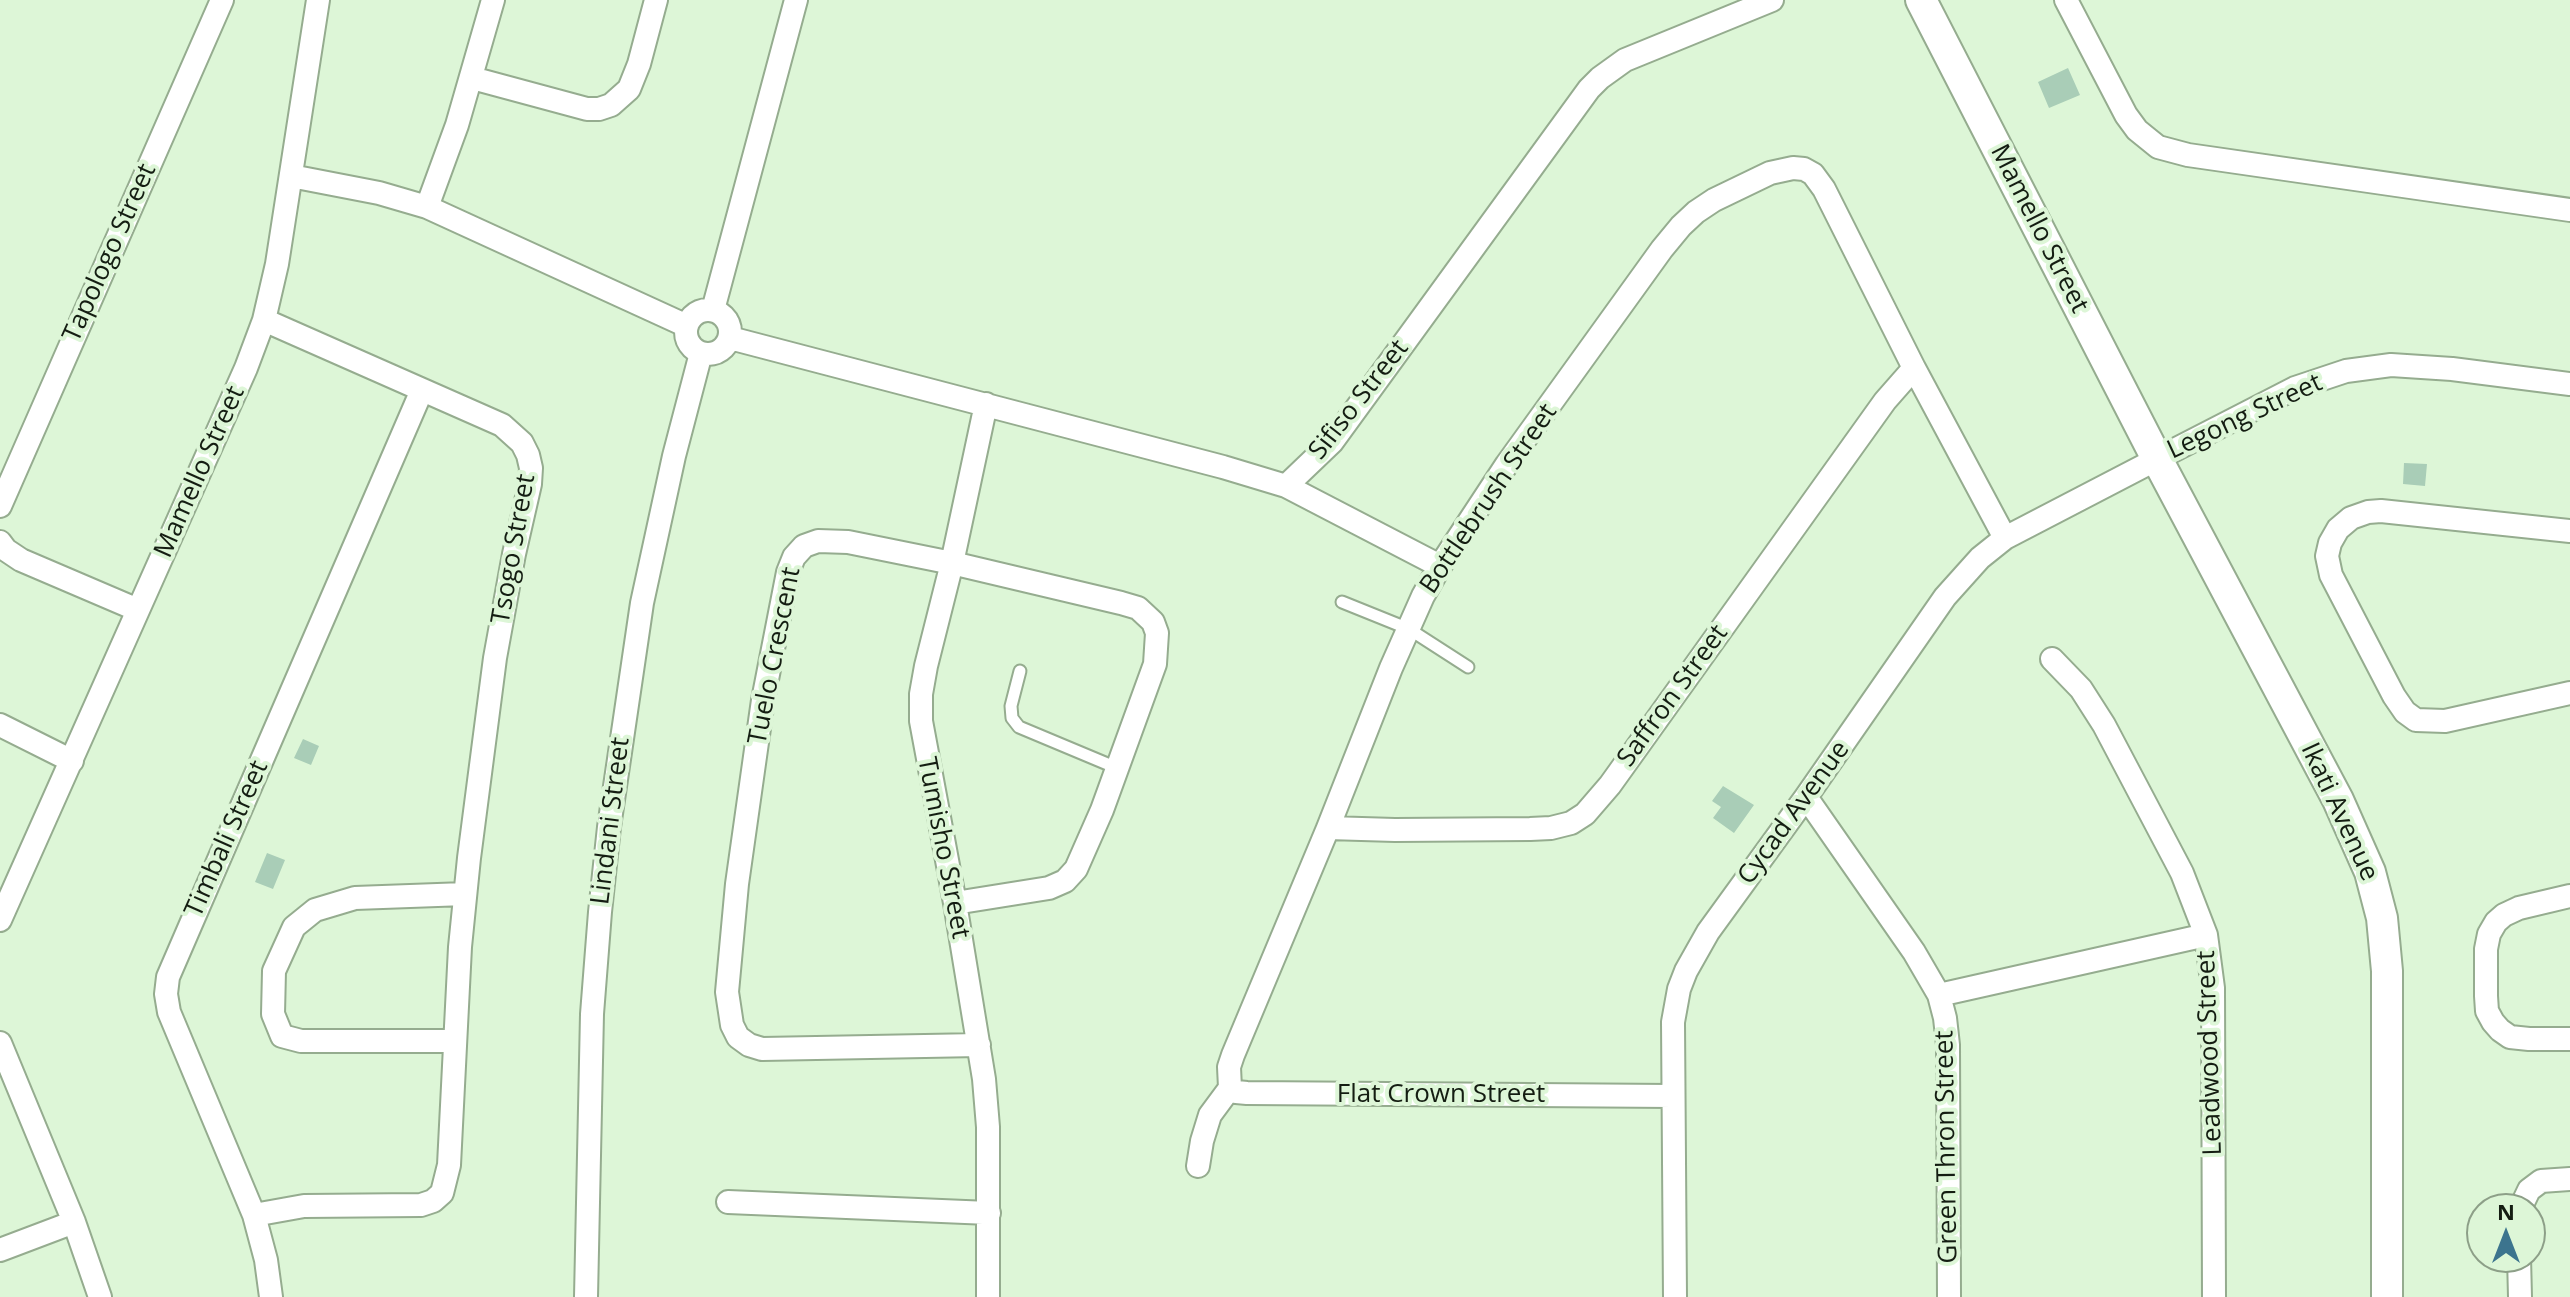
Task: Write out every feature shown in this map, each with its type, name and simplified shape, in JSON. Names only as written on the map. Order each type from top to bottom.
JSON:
[{"type":"street","name":"Tapologo Street","points":[[0,506],[222,0]]},
{"type":"street","name":"Mamello Street","points":[[0,920],[246,368],[264,320],[277,264],[318,0]]},
{"type":"street","points":[[427,207],[472,78],[493,0]]},
{"type":"street","points":[[472,78],[587,109],[611,105],[629,89],[656,0]]},
{"type":"street","points":[[713,310],[796,0]]},
{"type":"street","name":"Sifiso Street","points":[[1286,486],[1314,461],[1350,418],[1600,78],[1625,60],[1772,0]]},
{"type":"street","name":"Mamello Street","points":[[1921,0],[2157,459]]},
{"type":"street","points":[[2066,0],[2119,103],[2137,130],[2158,147],[2188,155],[2570,210]]},
{"type":"street","name":"Bottlebrush Street","points":[[1198,1166],[1210,1115],[1230,1078],[1409,629],[1440,566],[1507,464],[1681,226],[1714,200],[1770,173],[1793,168],[1813,174],[1824,189],[1914,368]]},
{"type":"street","points":[[291,176],[379,193],[427,207],[687,326]]},
{"type":"street","points":[[713,310],[728,320],[730,338],[717,353],[701,353],[689,342],[687,326],[694,315],[713,310]]},
{"type":"street","name":"Tsogo Street","points":[[254,1215],[304,1206],[404,1207],[433,1201],[442,1193],[449,1165],[465,894],[495,658],[531,468],[522,443],[502,425],[264,320]]},
{"type":"street","points":[[730,338],[1286,486],[1440,566]]},
{"type":"street","name":"Lindani Street","points":[[586,1297],[592,1014],[609,827],[642,603],[671,469],[701,353]]},
{"type":"street","name":"Legong Street","points":[[2157,459],[2295,388],[2346,371],[2391,365],[2452,369],[2570,384]]},
{"type":"street","points":[[1914,368],[2005,538]]},
{"type":"street","name":"Saffron Street","points":[[1328,828],[1530,829],[1571,823],[1585,814],[1610,785],[1885,401],[1914,368]]},
{"type":"street","name":"Timbali Street","points":[[271,1297],[266,1260],[254,1215],[175,1030],[168,1003],[168,977],[422,390]]},
{"type":"street","name":"Tumisho Street","points":[[986,404],[926,666],[921,694],[921,721],[979,1045],[988,1127],[988,1297]]},
{"type":"street","name":"Cycad Avenue","points":[[1675,1297],[1673,1022],[1686,971],[1708,932],[1945,597],[1980,558],[2005,538],[2157,459]]},
{"type":"street","name":"Ikati Avenue","points":[[2157,459],[2338,800],[2360,847],[2376,896],[2387,971],[2387,1297]]},
{"type":"street","points":[[2570,531],[2368,512],[2351,518],[2338,529],[2327,556],[2331,575],[2394,696],[2405,712],[2416,720],[2445,721],[2570,693]]},
{"type":"street","name":"Tuelo Crescent","points":[[955,903],[1049,888],[1065,881],[1076,869],[1155,664],[1157,633],[1153,622],[1138,608],[1121,603],[952,563],[833,539],[804,546],[794,557],[788,572],[763,700],[737,884],[728,1011],[738,1037],[762,1049],[979,1045]]},
{"type":"street","points":[[0,542],[21,560],[138,610]]},
{"type":"street","name":"Leadwood Street","points":[[2052,659],[2081,689],[2104,725],[2182,873],[2206,935],[2213,988],[2214,1297]]},
{"type":"street","points":[[0,725],[72,761]]},
{"type":"street","name":"Green Thron Street","points":[[1806,797],[1914,952],[1939,995],[1948,1045],[1949,1297]]},
{"type":"street","points":[[455,1041],[301,1041],[282,1036],[273,1014],[274,971],[294,927],[315,910],[355,898],[465,894]]},
{"type":"street","points":[[2570,896],[2519,908],[2496,922],[2486,949],[2486,996],[2487,1011],[2493,1022],[2510,1037],[2570,1039]]},
{"type":"street","points":[[1939,995],[2206,935]]},
{"type":"street","points":[[0,1043],[74,1222],[100,1297]]},
{"type":"street","name":"Flat Crown Street","points":[[1230,1078],[1236,1092],[1247,1093],[1673,1096]]},
{"type":"street","points":[[2528,1193],[2541,1181],[2570,1179]]},
{"type":"street","points":[[728,1202],[989,1213]]},
{"type":"street","points":[[0,1250],[74,1222]]},
{"type":"street","points":[[2519,1273],[2520,1297]]},
{"type":"lane","points":[[1342,602],[1409,629],[1468,667]]},
{"type":"lane","points":[[1020,671],[1011,706],[1012,718],[1019,727],[1117,768]]},
{"type":"building","points":[[2068,68],[2080,95],[2049,108],[2038,82]]},
{"type":"building","points":[[2404,463],[2427,464],[2425,486],[2403,484]]},
{"type":"building","points":[[303,739],[319,746],[311,765],[294,758]]},
{"type":"building","points":[[1723,786],[1754,805],[1734,833],[1713,818],[1721,807],[1712,801]]},
{"type":"building","points":[[267,853],[285,860],[273,889],[255,882]]}]
